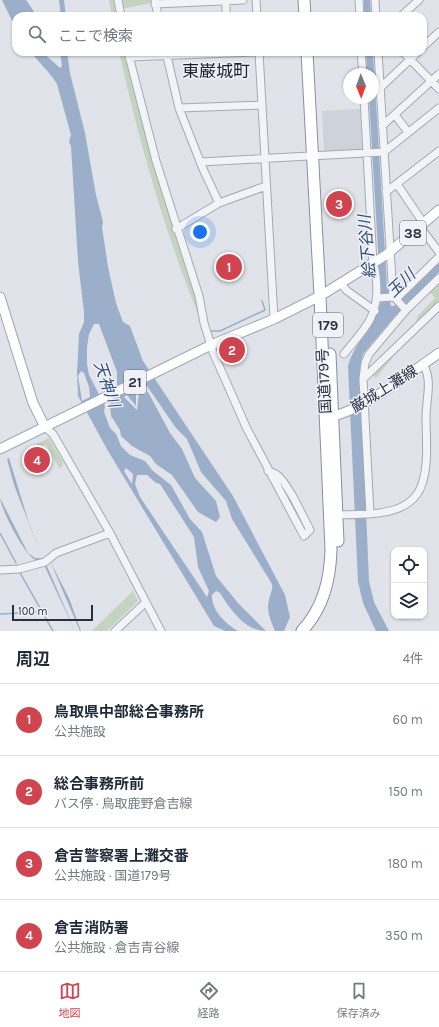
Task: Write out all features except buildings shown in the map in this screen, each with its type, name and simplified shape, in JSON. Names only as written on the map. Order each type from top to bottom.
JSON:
[{"type":"highway","points":[[304,0],[305,12]]},
{"type":"highway","points":[[311,0],[312,12]]},
{"type":"highway","name":"国道179号","points":[[307,56],[316,154]]},
{"type":"highway","name":"国道179号","points":[[312,631],[325,612],[329,592],[331,550],[338,515],[334,416],[323,294],[316,154],[314,56]]},
{"type":"highway","name":"国道179号","points":[[302,631],[329,592]]},
{"type":"main road","name":"38","points":[[323,294],[388,254],[439,210]]},
{"type":"main road","name":"21","points":[[45,427],[210,346],[274,319],[323,294]]},
{"type":"main road","points":[[0,297],[33,403],[45,427],[0,449]]},
{"type":"main road","name":"巌城上灘線","points":[[334,416],[364,403],[439,352]]},
{"type":"street","points":[[118,0],[120,12]]},
{"type":"street","points":[[157,12],[155,2],[243,0]]},
{"type":"street","points":[[256,0],[257,12]]},
{"type":"street","points":[[359,0],[360,12]]},
{"type":"street","points":[[375,0],[376,12]]},
{"type":"street","points":[[406,12],[419,0]]},
{"type":"street","points":[[226,1],[226,12]]},
{"type":"street","points":[[427,44],[439,32]]},
{"type":"street","points":[[129,56],[156,161],[176,229],[199,296],[210,346],[247,430],[268,471],[304,536],[310,530],[301,513],[284,483],[277,474],[268,471]]},
{"type":"street","points":[[166,56],[179,108],[200,162],[219,203]]},
{"type":"street","points":[[259,56],[274,319]]},
{"type":"street","points":[[361,56],[362,68]]},
{"type":"street","points":[[378,56],[388,254],[394,298],[406,310]]},
{"type":"street","points":[[406,56],[439,89]]},
{"type":"street","points":[[380,88],[414,56]]},
{"type":"street","points":[[382,126],[395,116],[439,74]]},
{"type":"street","points":[[344,354],[368,325],[375,311],[377,298],[364,104]]},
{"type":"street","points":[[179,108],[261,105]]},
{"type":"street","points":[[200,162],[316,154],[382,152],[439,108]]},
{"type":"street","points":[[395,116],[408,132]]},
{"type":"street","points":[[386,192],[439,151]]},
{"type":"street","points":[[397,184],[439,252]]},
{"type":"street","points":[[176,229],[219,203],[266,186]]},
{"type":"street","points":[[377,298],[394,298],[439,257]]},
{"type":"street","points":[[369,514],[363,379],[365,363],[369,354],[406,310],[439,278]]},
{"type":"street","points":[[341,283],[346,290],[375,311]]},
{"type":"street","points":[[363,379],[439,306]]},
{"type":"street","points":[[338,515],[369,514],[393,510],[408,504],[415,497],[422,484],[426,463],[426,409],[429,380],[428,372],[423,364]]},
{"type":"street","points":[[45,427],[53,434],[110,532],[145,603],[161,631]]},
{"type":"street","points":[[0,570],[19,569],[45,562],[56,553],[110,532]]},
{"type":"street","points":[[114,631],[145,603]]},
{"type":"shaded area","points":[[360,109],[362,149],[360,151],[328,153],[324,150],[322,111]]},
{"type":"green space","points":[[109,0],[116,0],[118,12],[111,12]]},
{"type":"green space","points":[[119,0],[152,0],[152,3],[121,9]]},
{"type":"green space","points":[[120,56],[128,56],[198,296],[200,319],[175,254],[135,120]]},
{"type":"green space","points":[[439,281],[439,309],[404,343],[376,378],[368,371],[416,323],[417,317],[435,298],[428,290]]},
{"type":"green space","points":[[49,438],[63,462],[62,467],[59,468],[46,444],[32,452],[29,448]]},
{"type":"green space","points":[[133,591],[138,601],[107,631],[92,631]]},
{"type":"water","points":[[2,0],[26,0],[34,12],[12,12],[12,21]]},
{"type":"water","points":[[59,0],[64,0],[66,12],[60,12]]},
{"type":"water","points":[[364,0],[370,0],[371,12],[364,12]]},
{"type":"water","points":[[34,56],[46,56],[60,68],[62,66],[61,56],[68,56],[70,73],[85,133],[96,195],[103,222],[102,227],[108,267],[116,303],[123,322],[130,326],[143,361],[233,496],[285,595],[290,617],[284,631],[275,631],[269,616],[268,608],[272,584],[232,519],[226,501],[201,472],[187,439],[176,428],[147,386],[136,391],[136,406],[127,395],[124,397],[137,410],[139,392],[142,390],[148,392],[170,433],[182,449],[195,478],[216,501],[220,517],[216,522],[198,512],[172,475],[156,464],[150,456],[132,446],[121,436],[120,430],[111,416],[110,404],[117,384],[117,372],[99,324],[94,324],[89,334],[87,364],[89,375],[105,406],[104,412],[110,428],[116,434],[121,446],[130,455],[145,461],[153,471],[171,485],[190,519],[202,532],[216,576],[238,603],[266,631],[258,630],[245,623],[229,606],[220,593],[216,591],[212,595],[214,606],[220,616],[238,631],[225,631],[214,626],[108,451],[78,396],[77,372],[79,334],[84,322],[84,312],[78,262],[71,146],[69,142],[71,135],[57,84]],"holes":[[[81,371],[84,373],[89,387],[90,397],[82,401],[78,376]],[[126,468],[133,474],[132,484],[124,471]],[[137,475],[147,475],[156,483],[160,484],[194,537],[198,567],[209,591],[207,597],[140,497],[135,484]]]},
{"type":"water","points":[[366,56],[373,56],[374,68],[367,68]]},
{"type":"water","points":[[369,104],[376,104],[387,286],[391,306],[394,306],[439,261],[439,272],[395,316],[372,343],[363,354],[360,368],[369,581],[374,602],[389,631],[376,631],[363,603],[358,582],[348,366],[355,349],[374,318],[381,301]]},
{"type":"water","points":[[9,458],[28,520],[42,557],[14,485],[7,459]]},
{"type":"water","points":[[0,498],[28,553],[35,558],[47,558],[46,561],[36,560],[31,557],[26,551],[4,512]]},
{"type":"water","points":[[50,561],[69,598],[81,631],[80,631]]},
{"type":"water","points":[[46,564],[75,631],[44,565]]},
{"type":"waterway","points":[[210,331],[220,331],[265,310],[262,301]]},
{"type":"waterway","points":[[0,533],[16,563]]},
{"type":"waterway","points":[[19,571],[53,631]]},
{"type":"waterway","points":[[0,614],[41,612]]},
{"type":"place","name":"倉吉警察署上灘交番","points":[[339,204]]},
{"type":"place","name":"鳥取県中部総合事務所","points":[[229,267]]},
{"type":"place","name":"総合事務所前","points":[[232,350]]},
{"type":"place","name":"倉吉消防署","points":[[37,460]]},
{"type":"district","name":"東巌城町","points":[[216,71]]},
{"type":"water label","name":"絵下谷川","points":[[367,247]]},
{"type":"water label","name":"玉川","points":[[401,283]]},
{"type":"water label","name":"天神川","points":[[107,384]]}]
